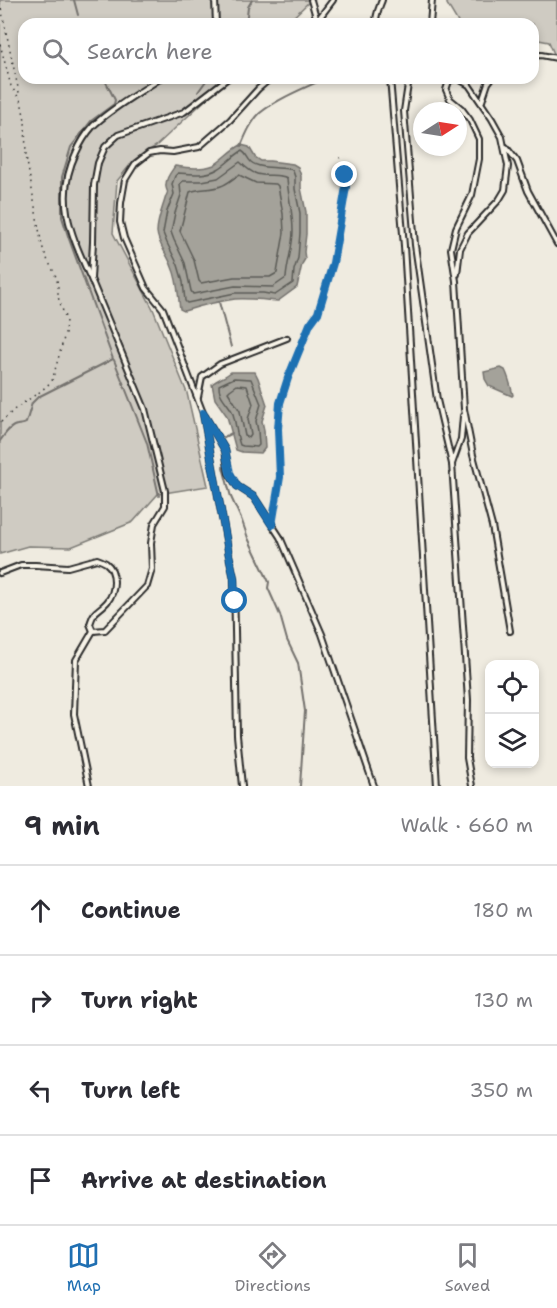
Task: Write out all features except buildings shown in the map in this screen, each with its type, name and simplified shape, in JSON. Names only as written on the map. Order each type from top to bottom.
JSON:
[{"type":"lane","points":[[215,0],[216,18]]},
{"type":"lane","points":[[311,0],[316,18]]},
{"type":"lane","points":[[320,18],[333,0]]},
{"type":"lane","points":[[376,18],[382,0]]},
{"type":"lane","points":[[430,18],[432,0]]},
{"type":"lane","points":[[539,55],[557,58]]},
{"type":"lane","points":[[93,631],[105,630],[147,586],[152,569],[151,543],[154,524],[165,506],[165,491],[145,409],[72,239],[65,208],[66,183],[72,162],[92,128],[152,84]]},
{"type":"lane","points":[[91,279],[94,185],[98,163],[105,147],[118,135],[184,112],[220,84]]},
{"type":"lane","points":[[264,84],[230,120],[199,147],[173,152],[149,153],[135,164],[125,180],[120,222],[124,238],[146,288],[163,309],[203,413],[225,450],[233,480],[237,486],[254,497],[280,537],[322,634],[374,786]]},
{"type":"lane","points":[[390,84],[404,246],[437,786]]},
{"type":"lane","points":[[408,84],[404,111],[415,245],[437,400],[452,464],[468,700],[467,758],[472,786]]},
{"type":"lane","points":[[449,84],[446,90],[450,99],[470,120],[478,139],[478,159],[472,195],[456,228],[451,249],[456,281],[464,409],[473,455],[492,525],[510,631]]},
{"type":"lane","points":[[456,281],[460,249],[468,233],[500,200],[505,190],[508,166],[502,137],[467,84]]},
{"type":"lane","points":[[481,102],[488,84]]},
{"type":"lane","points":[[505,146],[517,161],[528,192],[557,244]]},
{"type":"lane","points":[[197,398],[202,377],[220,364],[287,338]]},
{"type":"lane","points":[[452,464],[461,439],[464,409]]},
{"type":"lane","points":[[203,413],[234,578],[237,735],[242,786]]},
{"type":"lane","points":[[0,573],[21,565],[68,567],[97,559],[106,563],[112,572],[114,588],[108,601],[94,613],[90,624],[93,631]]},
{"type":"lane","points":[[89,786],[74,714],[76,660],[93,631]]},
{"type":"path","points":[[0,3],[21,101],[26,156],[40,235],[48,261],[55,274],[58,297],[66,320],[65,334],[52,381],[0,423]]},
{"type":"path","points":[[0,44],[11,86],[21,101]]},
{"type":"path","points":[[272,525],[280,477],[278,429],[280,403],[310,324],[318,313],[333,263],[346,187],[340,157]]},
{"type":"shaded area","points":[[0,0],[311,0],[292,18],[18,18],[18,84],[223,84],[156,146],[134,160],[117,181],[113,233],[153,309],[187,393],[208,486],[158,494],[133,522],[71,547],[28,546],[0,554]]},
{"type":"shaded area","points":[[447,0],[557,0],[557,61],[549,42],[539,40],[539,18],[455,18]]},
{"type":"water","points":[[241,145],[249,147],[255,157],[261,161],[293,164],[298,167],[306,212],[306,234],[305,259],[297,287],[278,301],[235,299],[184,311],[180,309],[174,272],[157,232],[168,192],[167,178],[175,166],[209,167]]},
{"type":"water","points":[[501,368],[508,376],[512,396],[489,386],[485,379],[484,372]]},
{"type":"water","points":[[231,372],[255,372],[258,378],[267,405],[262,421],[265,448],[261,453],[236,450],[227,416],[215,399],[212,384]]},
{"type":"waterway","points":[[74,0],[78,15]]},
{"type":"waterway","points":[[247,18],[248,7],[252,0]]},
{"type":"waterway","points":[[0,441],[12,427],[26,423],[32,403],[38,397],[113,359],[62,217],[62,177],[71,147],[91,121],[114,104],[115,100],[107,84]]},
{"type":"waterway","points":[[198,92],[204,84]]},
{"type":"waterway","points":[[241,146],[251,124],[260,113],[282,98],[313,84]]},
{"type":"waterway","points":[[219,302],[231,347]]},
{"type":"waterway","points":[[114,360],[147,443],[159,496]]},
{"type":"waterway","points":[[224,437],[232,433]]},
{"type":"waterway","points":[[223,467],[231,497],[269,582],[268,588],[298,663],[305,711],[300,786]]},
{"type":"route","points":[[235,601],[234,578],[203,413],[225,450],[230,473],[237,486],[254,497],[272,525],[280,477],[278,429],[280,403],[310,324],[318,313],[333,263],[346,187],[345,175]]}]
